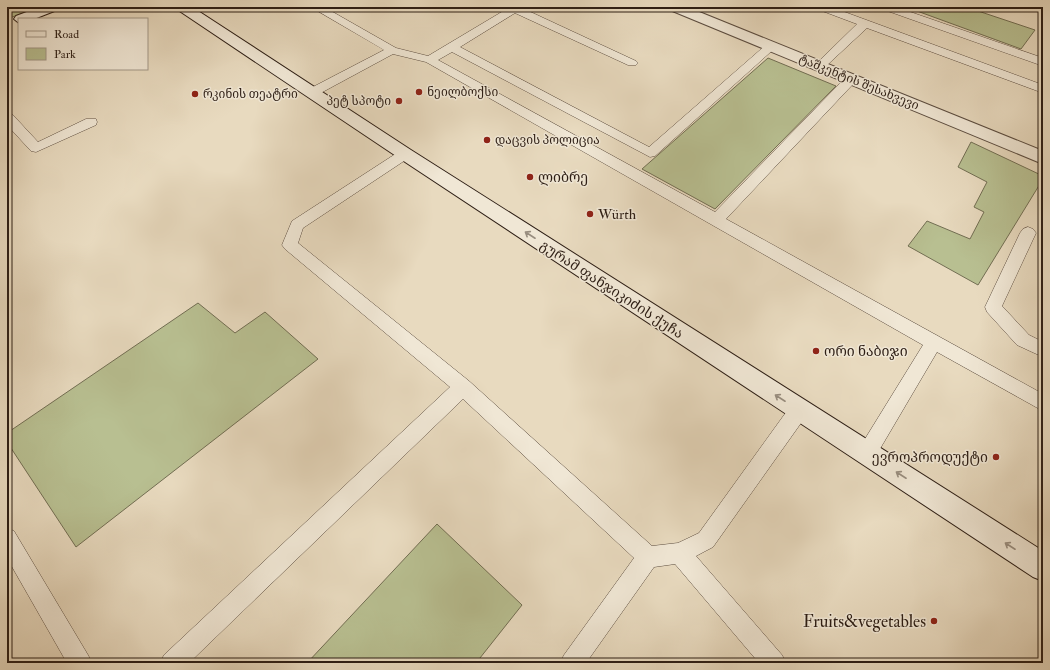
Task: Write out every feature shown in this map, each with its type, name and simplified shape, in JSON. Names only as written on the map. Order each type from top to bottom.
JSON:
[{"type":"main road","points":[[23,18],[52,7]]},
{"type":"main road","name":"გურამ ფანჯიკიძის ქუჩა","points":[[185,7],[405,154],[1043,567]]},
{"type":"main road","name":"ტაშკენტის შესახვევი","points":[[675,7],[1043,158]]},
{"type":"main road","points":[[7,24],[18,20]]},
{"type":"lane","points":[[316,7],[392,50],[430,60],[1043,403]]},
{"type":"lane","points":[[821,7],[1043,89]]},
{"type":"lane","points":[[886,7],[1043,62]]},
{"type":"lane","points":[[430,60],[517,8],[632,64]]},
{"type":"lane","points":[[820,66],[865,23]]},
{"type":"lane","points":[[451,47],[650,153],[771,46]]},
{"type":"lane","points":[[313,92],[392,50]]},
{"type":"lane","points":[[716,220],[851,79]]},
{"type":"lane","points":[[7,117],[36,148],[91,122]]},
{"type":"lane","points":[[405,154],[297,225],[290,246],[463,387],[648,556],[679,553],[706,540],[799,410]]},
{"type":"lane","points":[[1028,233],[993,307],[1023,340],[1043,350]]},
{"type":"lane","points":[[867,454],[934,342]]},
{"type":"lane","points":[[172,663],[463,387]]},
{"type":"lane","points":[[7,538],[80,663]]},
{"type":"lane","points":[[679,553],[770,662]]},
{"type":"lane","points":[[572,663],[648,556]]},
{"type":"green space","points":[[39,7],[7,19],[7,8]]},
{"type":"green space","points":[[906,7],[966,7],[1035,30],[1021,49]]},
{"type":"green space","points":[[768,58],[836,86],[715,209],[642,169]]},
{"type":"green space","points":[[971,142],[1043,176],[1043,179],[978,285],[908,246],[927,221],[970,239],[984,212],[974,207],[987,182],[958,167]]},
{"type":"green space","points":[[198,303],[235,333],[265,312],[318,359],[76,547],[7,442],[7,433]]},
{"type":"green space","points":[[437,524],[522,605],[476,663],[307,663]]},
{"type":"place","name":"ნეილბოქსი","points":[[419,92]]},
{"type":"place","name":"რკინის თეატრი","points":[[195,94]]},
{"type":"place","name":"პეტ სპოტი","points":[[399,101]]},
{"type":"place","name":"დაცვის პოლიცია","points":[[487,140]]},
{"type":"place","name":"ლიბრე","points":[[530,177]]},
{"type":"place","name":"Würth","points":[[590,214]]},
{"type":"place","name":"ორი ნაბიჯი","points":[[816,351]]},
{"type":"place","name":"ევროპროდუქტი","points":[[996,457]]},
{"type":"place","name":"Fruits&vegetables","points":[[934,621]]}]
